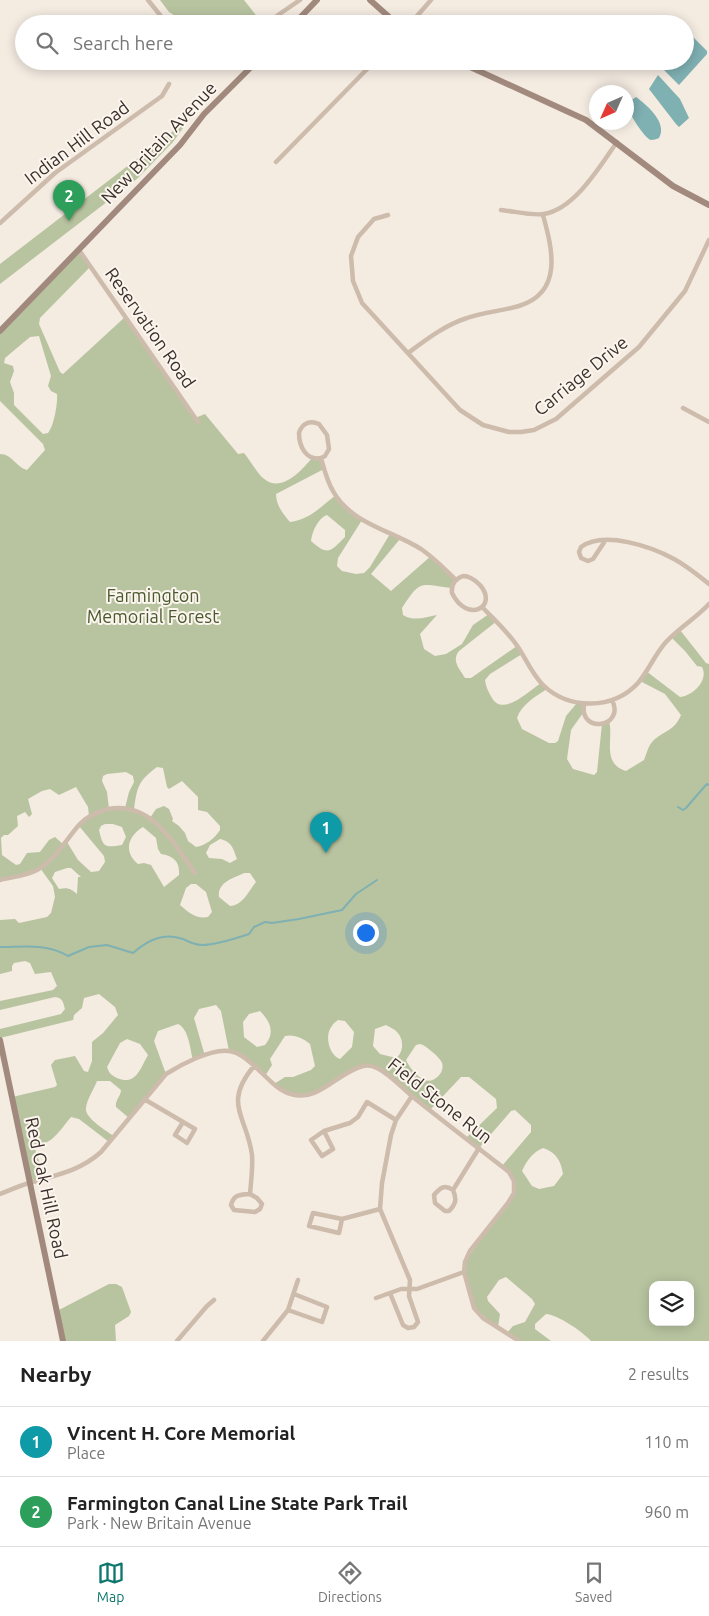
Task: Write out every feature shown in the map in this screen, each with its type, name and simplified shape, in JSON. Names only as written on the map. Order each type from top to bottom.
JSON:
[{"type":"street","points":[[148,0],[160,15]]},
{"type":"street","points":[[278,15],[300,0]]},
{"type":"street","points":[[370,0],[387,15]]},
{"type":"street","points":[[418,15],[431,0]]},
{"type":"street","points":[[303,15],[316,1]]},
{"type":"street","name":"New Britain Avenue","points":[[0,331],[180,145],[204,114],[248,70]]},
{"type":"street","points":[[276,162],[366,70]]},
{"type":"street","points":[[477,70],[568,110],[600,129],[673,186],[709,205]]},
{"type":"street","name":"Indian Hill Road","points":[[0,223],[55,173],[162,96],[169,84]]},
{"type":"street","points":[[501,210],[543,215],[560,208],[578,194],[617,142]]},
{"type":"street","name":"Carriage Drive","points":[[388,215],[374,219],[358,237],[351,256],[353,281],[362,303],[450,400],[471,419],[483,426],[509,432],[534,430],[545,426],[630,357],[649,337],[685,291],[709,240]]},
{"type":"street","points":[[408,353],[455,322],[522,305],[544,289],[552,271],[552,246],[543,215]]},
{"type":"street","name":"Reservation Road","points":[[79,250],[198,422]]},
{"type":"street","points":[[683,408],[709,422]]},
{"type":"street","points":[[307,422],[316,422],[327,435],[329,449],[321,458],[308,456],[302,448],[299,433],[307,422]]},
{"type":"street","points":[[321,458],[332,489],[341,503],[366,522],[419,548],[431,556],[456,580]]},
{"type":"street","points":[[605,540],[593,559],[588,561],[581,558],[580,549],[583,545],[596,541],[605,540],[630,543],[659,552],[685,566],[709,584]]},
{"type":"street","points":[[467,576],[478,583],[486,595],[485,604],[482,607],[474,611],[461,605],[452,593],[456,580],[467,576]]},
{"type":"street","points":[[482,607],[511,637],[531,670],[547,689],[566,699],[584,704],[612,700],[623,695],[636,685],[666,642],[709,604]]},
{"type":"street","points":[[584,704],[583,712],[586,718],[594,724],[600,725],[610,721],[613,717],[615,707],[612,700]]},
{"type":"street","points":[[0,880],[36,870],[50,861],[61,850],[78,826],[89,816],[116,808],[129,809],[144,814],[156,822],[195,873]]},
{"type":"street","name":"Red Oak Hill Road","points":[[0,1040],[63,1341]]},
{"type":"street","name":"Field Stone Run","points":[[0,1194],[75,1169],[90,1162],[101,1152],[166,1074],[178,1066],[214,1052],[229,1051],[243,1057],[278,1087],[289,1094],[302,1097],[316,1092],[355,1069],[365,1066],[376,1067],[509,1172],[514,1181],[514,1193],[470,1251],[465,1262],[464,1272]]},
{"type":"street","points":[[250,1194],[252,1155],[248,1136],[239,1113],[238,1101],[244,1079],[254,1066]]},
{"type":"street","points":[[390,1293],[403,1325],[408,1328],[414,1327],[418,1322],[409,1296],[410,1280],[380,1209],[382,1183],[391,1135],[396,1120],[412,1096]]},
{"type":"street","points":[[144,1099],[195,1129],[187,1143],[175,1136],[183,1122]]},
{"type":"street","points":[[324,1131],[333,1149],[322,1156],[311,1140],[324,1131],[350,1123],[358,1118],[367,1102],[396,1120]]},
{"type":"street","points":[[452,1190],[479,1148]]},
{"type":"street","points":[[445,1186],[452,1190],[456,1199],[454,1206],[449,1211],[445,1211],[435,1203],[434,1195],[445,1186]]},
{"type":"street","points":[[238,1194],[250,1194],[262,1204],[260,1209],[255,1212],[234,1210],[231,1205],[233,1199],[238,1194]]},
{"type":"street","points":[[342,1219],[339,1232],[309,1226],[313,1213],[342,1219],[380,1209]]},
{"type":"street","points":[[376,1298],[401,1289],[417,1289],[464,1272],[474,1308],[483,1318],[519,1341]]},
{"type":"street","points":[[263,1341],[288,1310],[298,1280]]},
{"type":"street","points":[[288,1310],[322,1322],[327,1308],[294,1294]]},
{"type":"street","points":[[177,1341],[214,1300]]},
{"type":"green space","points":[[160,0],[244,0],[256,15],[174,15]]},
{"type":"green space","points":[[190,118],[173,142],[138,178],[0,284],[0,264]]},
{"type":"green space","name":"Farmington Memorial Forest","points":[[79,250],[91,266],[40,318],[39,324],[60,372],[63,374],[125,317],[195,418],[205,414],[238,454],[244,453],[263,478],[270,482],[284,482],[302,469],[312,458],[321,458],[324,469],[276,494],[282,513],[290,522],[304,518],[315,512],[336,495],[362,520],[338,558],[337,566],[342,571],[356,574],[364,573],[370,567],[390,534],[400,539],[371,574],[391,591],[431,556],[456,580],[452,588],[427,585],[417,588],[402,608],[403,615],[411,618],[437,615],[420,634],[424,649],[435,656],[446,654],[462,644],[473,625],[489,614],[497,621],[459,651],[456,662],[459,668],[465,678],[471,678],[517,646],[522,654],[490,674],[485,680],[487,687],[492,698],[497,703],[503,705],[516,701],[541,683],[547,689],[525,705],[517,718],[522,729],[549,743],[558,741],[566,716],[577,703],[584,704],[583,713],[571,730],[567,759],[573,769],[594,775],[597,772],[602,724],[609,721],[611,756],[618,767],[626,771],[644,760],[653,741],[675,725],[681,715],[665,694],[640,681],[646,671],[680,697],[690,694],[699,686],[704,672],[702,667],[697,666],[671,637],[680,630],[706,663],[709,664],[709,1341],[591,1341],[570,1324],[546,1314],[535,1324],[535,1329],[551,1341],[519,1341],[507,1333],[513,1326],[525,1322],[535,1304],[532,1299],[506,1277],[499,1280],[487,1297],[488,1301],[500,1314],[498,1327],[474,1308],[464,1272],[465,1262],[514,1193],[514,1181],[502,1166],[531,1132],[531,1125],[515,1110],[511,1111],[479,1148],[466,1138],[497,1108],[496,1099],[469,1077],[461,1077],[430,1110],[376,1067],[365,1067],[354,1071],[313,1094],[291,1095],[274,1084],[285,1077],[293,1077],[311,1070],[315,1066],[310,1044],[298,1037],[285,1036],[270,1059],[272,1065],[265,1076],[243,1057],[229,1051],[221,1011],[216,1005],[199,1009],[194,1018],[205,1056],[193,1060],[185,1030],[178,1024],[158,1031],[154,1041],[166,1074],[129,1118],[116,1107],[121,1090],[110,1081],[97,1081],[89,1098],[86,1112],[96,1124],[114,1136],[109,1142],[79,1119],[71,1117],[52,1139],[35,1149],[45,1179],[30,1183],[12,1097],[55,1087],[57,1085],[51,1065],[55,1060],[75,1056],[84,1071],[88,1072],[92,1061],[92,1042],[103,1033],[118,1015],[115,1007],[99,994],[84,998],[82,1008],[74,1015],[73,1020],[0,1038],[0,1029],[61,1014],[65,1009],[61,999],[55,997],[0,1010],[0,1001],[53,990],[57,986],[51,972],[35,974],[30,963],[25,961],[14,963],[12,971],[0,974],[0,920],[15,919],[19,923],[47,917],[51,913],[55,897],[53,886],[40,868],[0,880],[0,454],[8,456],[27,470],[45,450],[43,444],[0,401],[0,331]],"holes":[[[39,336],[51,376],[48,386],[51,391],[57,394],[55,414],[48,433],[43,434],[14,405],[14,393],[10,382],[14,371],[13,366],[4,363],[5,358],[30,337]],[[327,515],[345,530],[345,537],[329,550],[321,549],[311,541],[318,522]],[[157,767],[163,768],[169,789],[182,781],[198,797],[198,810],[207,812],[220,826],[220,830],[210,841],[196,847],[188,841],[185,833],[172,821],[169,809],[164,806],[156,809],[150,818],[134,810],[138,790],[146,776]],[[126,772],[133,776],[134,782],[125,808],[109,809],[107,792],[102,781],[103,776]],[[76,787],[88,807],[89,816],[79,826],[104,856],[105,862],[99,871],[91,872],[78,860],[67,842],[64,845],[55,837],[49,840],[40,852],[27,853],[20,864],[16,865],[2,855],[1,838],[4,835],[8,835],[18,826],[17,816],[25,812],[29,817],[32,814],[28,799],[50,789],[59,795]],[[105,824],[113,824],[122,827],[126,837],[122,845],[108,846],[103,843],[99,830]],[[143,827],[156,838],[161,854],[173,858],[177,863],[179,875],[164,887],[151,865],[138,864],[133,859],[129,849],[129,844],[134,835]],[[220,839],[230,844],[237,859],[230,863],[222,859],[209,858],[206,853],[210,845]],[[71,868],[81,877],[78,877],[77,894],[69,889],[59,889],[52,878],[55,872]],[[244,873],[250,873],[256,882],[242,901],[230,906],[219,897],[219,892],[223,884]],[[191,884],[196,884],[206,892],[212,912],[208,917],[196,916],[186,911],[180,905],[186,888]],[[260,1011],[267,1019],[271,1032],[265,1045],[257,1047],[244,1037],[243,1022],[249,1014]],[[338,1020],[345,1021],[354,1032],[352,1047],[340,1059],[333,1053],[328,1039],[328,1034],[333,1024]],[[386,1025],[395,1030],[402,1042],[401,1052],[396,1058],[380,1054],[373,1046],[375,1029]],[[127,1039],[140,1044],[148,1055],[137,1075],[129,1080],[117,1078],[112,1075],[107,1067],[120,1043]],[[416,1045],[423,1045],[441,1061],[441,1072],[433,1080],[425,1080],[414,1072],[406,1060]],[[543,1148],[551,1152],[561,1165],[563,1174],[554,1186],[539,1189],[532,1186],[522,1171],[526,1163],[536,1152]]]},
{"type":"green space","points":[[109,1284],[116,1284],[122,1287],[131,1312],[129,1316],[115,1325],[116,1341],[63,1341],[57,1311]]},
{"type":"water","points":[[694,38],[707,51],[707,54],[694,68]]},
{"type":"water","points":[[664,70],[693,70],[679,85]]},
{"type":"water","points":[[658,75],[680,99],[689,118],[679,127],[649,89]]},
{"type":"water","points":[[636,97],[646,105],[659,121],[661,132],[659,138],[651,140],[641,131],[634,120],[634,98]]},
{"type":"waterway","points":[[678,807],[683,810],[686,808],[705,786],[709,785]]},
{"type":"waterway","points":[[0,947],[43,947],[68,956],[89,947],[107,945],[133,953],[150,941],[169,936],[200,945],[213,944],[249,934],[254,927],[265,922],[272,923],[299,919],[342,910],[356,894],[377,880]]},
{"type":"place","name":"Farmington Canal Line State Park Trail","points":[[69,221]]},
{"type":"place","name":"Vincent H. Core Memorial","points":[[326,853]]}]
